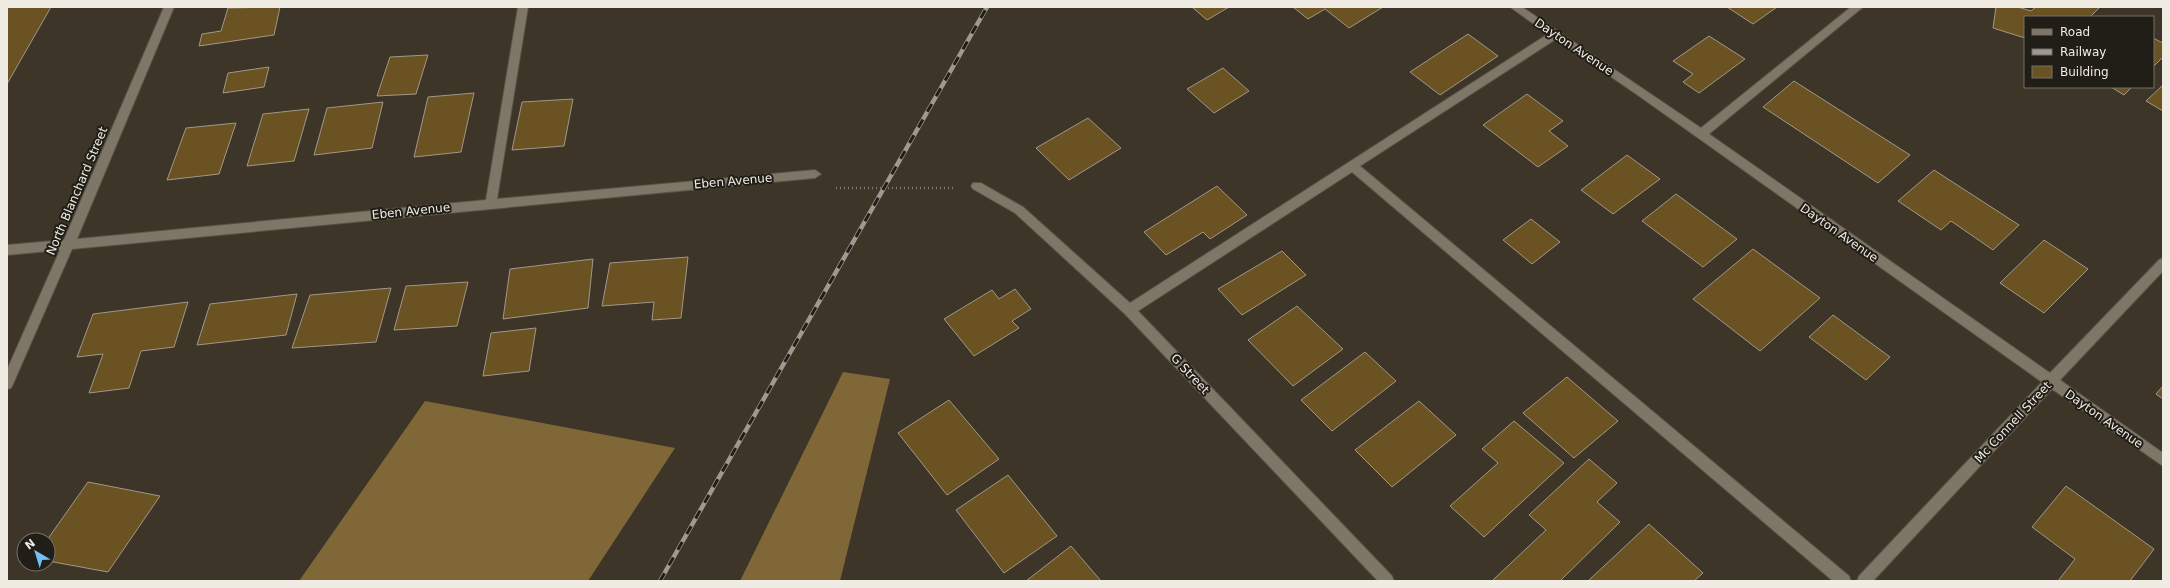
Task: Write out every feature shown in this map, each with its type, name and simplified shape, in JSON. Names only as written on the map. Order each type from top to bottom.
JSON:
[{"type":"street","name":"North Blanchard Street","points":[[7,384],[169,7]]},
{"type":"street","points":[[491,203],[523,7]]},
{"type":"street","name":"Dayton Avenue","points":[[1515,7],[1643,93],[1700,135],[2163,460]]},
{"type":"street","points":[[1700,135],[1858,7]]},
{"type":"street","points":[[1129,310],[1555,35]]},
{"type":"street","points":[[1352,166],[1844,581]]},
{"type":"street","name":"Eben Avenue","points":[[7,250],[491,203],[815,174]]},
{"type":"street","name":"G Street","points":[[977,186],[998,196],[1019,210],[1054,240],[1129,310],[1387,581]]},
{"type":"street","name":"Mc Connell Street","points":[[1866,580],[2050,381],[2163,263]]},
{"type":"path","points":[[815,174],[829,188],[938,189],[977,186]]},
{"type":"shaded area","points":[[843,372],[890,379],[840,581],[740,581]]},
{"type":"shaded area","points":[[425,401],[675,448],[588,581],[299,581]]},
{"type":"building","points":[[7,7],[51,7],[7,84]]},
{"type":"building","points":[[280,7],[274,35],[199,46],[202,34],[221,31],[228,8]]},
{"type":"building","points":[[1192,7],[1229,7],[1207,20]]},
{"type":"building","points":[[1293,7],[1383,7],[1349,28],[1325,9],[1308,19]]},
{"type":"building","points":[[1727,7],[1777,7],[1753,24]]},
{"type":"building","points":[[1996,7],[2018,7],[2031,11],[2036,7],[2100,7],[2091,16],[2024,16],[2024,38],[1993,28]]},
{"type":"building","points":[[1468,34],[1498,56],[1440,95],[1410,72]]},
{"type":"building","points":[[1709,36],[1745,59],[1699,93],[1683,82],[1693,74],[1673,61]]},
{"type":"building","points":[[2154,38],[2163,43],[2163,57],[2154,66]]},
{"type":"building","points":[[428,55],[416,94],[377,96],[390,57]]},
{"type":"building","points":[[269,67],[264,87],[223,93],[228,73]]},
{"type":"building","points":[[1223,68],[1249,91],[1214,113],[1187,89]]},
{"type":"building","points":[[1794,81],[1910,155],[1878,183],[1763,107]]},
{"type":"building","points":[[2163,85],[2163,111],[2146,101]]},
{"type":"building","points":[[2113,88],[2131,88],[2124,95]]},
{"type":"building","points":[[474,93],[461,152],[414,157],[428,97]]},
{"type":"building","points":[[1527,94],[1563,121],[1549,131],[1568,146],[1538,167],[1483,125]]},
{"type":"building","points":[[573,99],[564,146],[512,150],[522,102]]},
{"type":"building","points":[[383,102],[372,148],[314,155],[327,108]]},
{"type":"building","points":[[309,109],[294,161],[247,166],[263,114]]},
{"type":"building","points":[[1088,118],[1121,148],[1069,180],[1036,148]]},
{"type":"building","points":[[236,123],[219,174],[167,180],[186,128]]},
{"type":"building","points":[[1627,155],[1660,179],[1613,214],[1581,190]]},
{"type":"building","points":[[1934,170],[2019,225],[1993,250],[1951,221],[1941,230],[1898,201]]},
{"type":"building","points":[[1217,186],[1247,215],[1210,239],[1203,232],[1166,255],[1144,232]]},
{"type":"building","points":[[1676,194],[1737,239],[1703,267],[1642,221]]},
{"type":"building","points":[[1531,219],[1560,242],[1532,264],[1503,240]]},
{"type":"building","points":[[2044,240],[2088,269],[2044,313],[2000,283]]},
{"type":"building","points":[[1753,249],[1820,298],[1760,351],[1693,299]]},
{"type":"building","points":[[1282,251],[1306,275],[1242,315],[1218,289]]},
{"type":"building","points":[[688,257],[681,318],[652,320],[654,302],[602,306],[610,263]]},
{"type":"building","points":[[593,259],[588,308],[503,319],[510,269]]},
{"type":"building","points":[[468,282],[457,326],[394,330],[406,286]]},
{"type":"building","points":[[391,288],[376,342],[292,348],[310,295]]},
{"type":"building","points":[[1015,289],[1031,309],[1012,321],[1019,328],[974,356],[944,319],[992,290],[999,299]]},
{"type":"building","points":[[297,294],[286,335],[197,345],[210,304]]},
{"type":"building","points":[[188,302],[174,347],[141,351],[129,388],[89,393],[103,354],[77,357],[93,314]]},
{"type":"building","points":[[1297,306],[1343,349],[1293,386],[1248,340]]},
{"type":"building","points":[[1833,315],[1890,357],[1866,380],[1809,337]]},
{"type":"building","points":[[536,328],[529,371],[483,376],[491,333]]},
{"type":"building","points":[[1365,352],[1396,381],[1332,431],[1301,400]]},
{"type":"building","points":[[1567,377],[1618,421],[1574,458],[1523,413]]},
{"type":"building","points":[[2163,386],[2163,399],[2156,394]]},
{"type":"building","points":[[949,400],[999,459],[947,495],[898,433]]},
{"type":"building","points":[[1419,401],[1456,435],[1392,487],[1355,450]]},
{"type":"building","points":[[1514,421],[1564,463],[1484,537],[1450,506],[1498,463],[1482,449]]},
{"type":"building","points":[[1589,459],[1617,483],[1597,502],[1620,522],[1560,581],[1493,580],[1546,530],[1529,515]]},
{"type":"building","points":[[1008,475],[1057,536],[1004,573],[956,510]]},
{"type":"building","points":[[88,482],[160,496],[108,572],[56,562],[56,532],[53,532]]},
{"type":"building","points":[[2066,486],[2154,549],[2130,581],[2058,581],[2075,559],[2032,527]]},
{"type":"building","points":[[1649,524],[1703,573],[1694,581],[1588,581]]},
{"type":"building","points":[[1071,546],[1101,581],[1026,581]]},
{"type":"railway","points":[[660,581],[987,7]]}]
